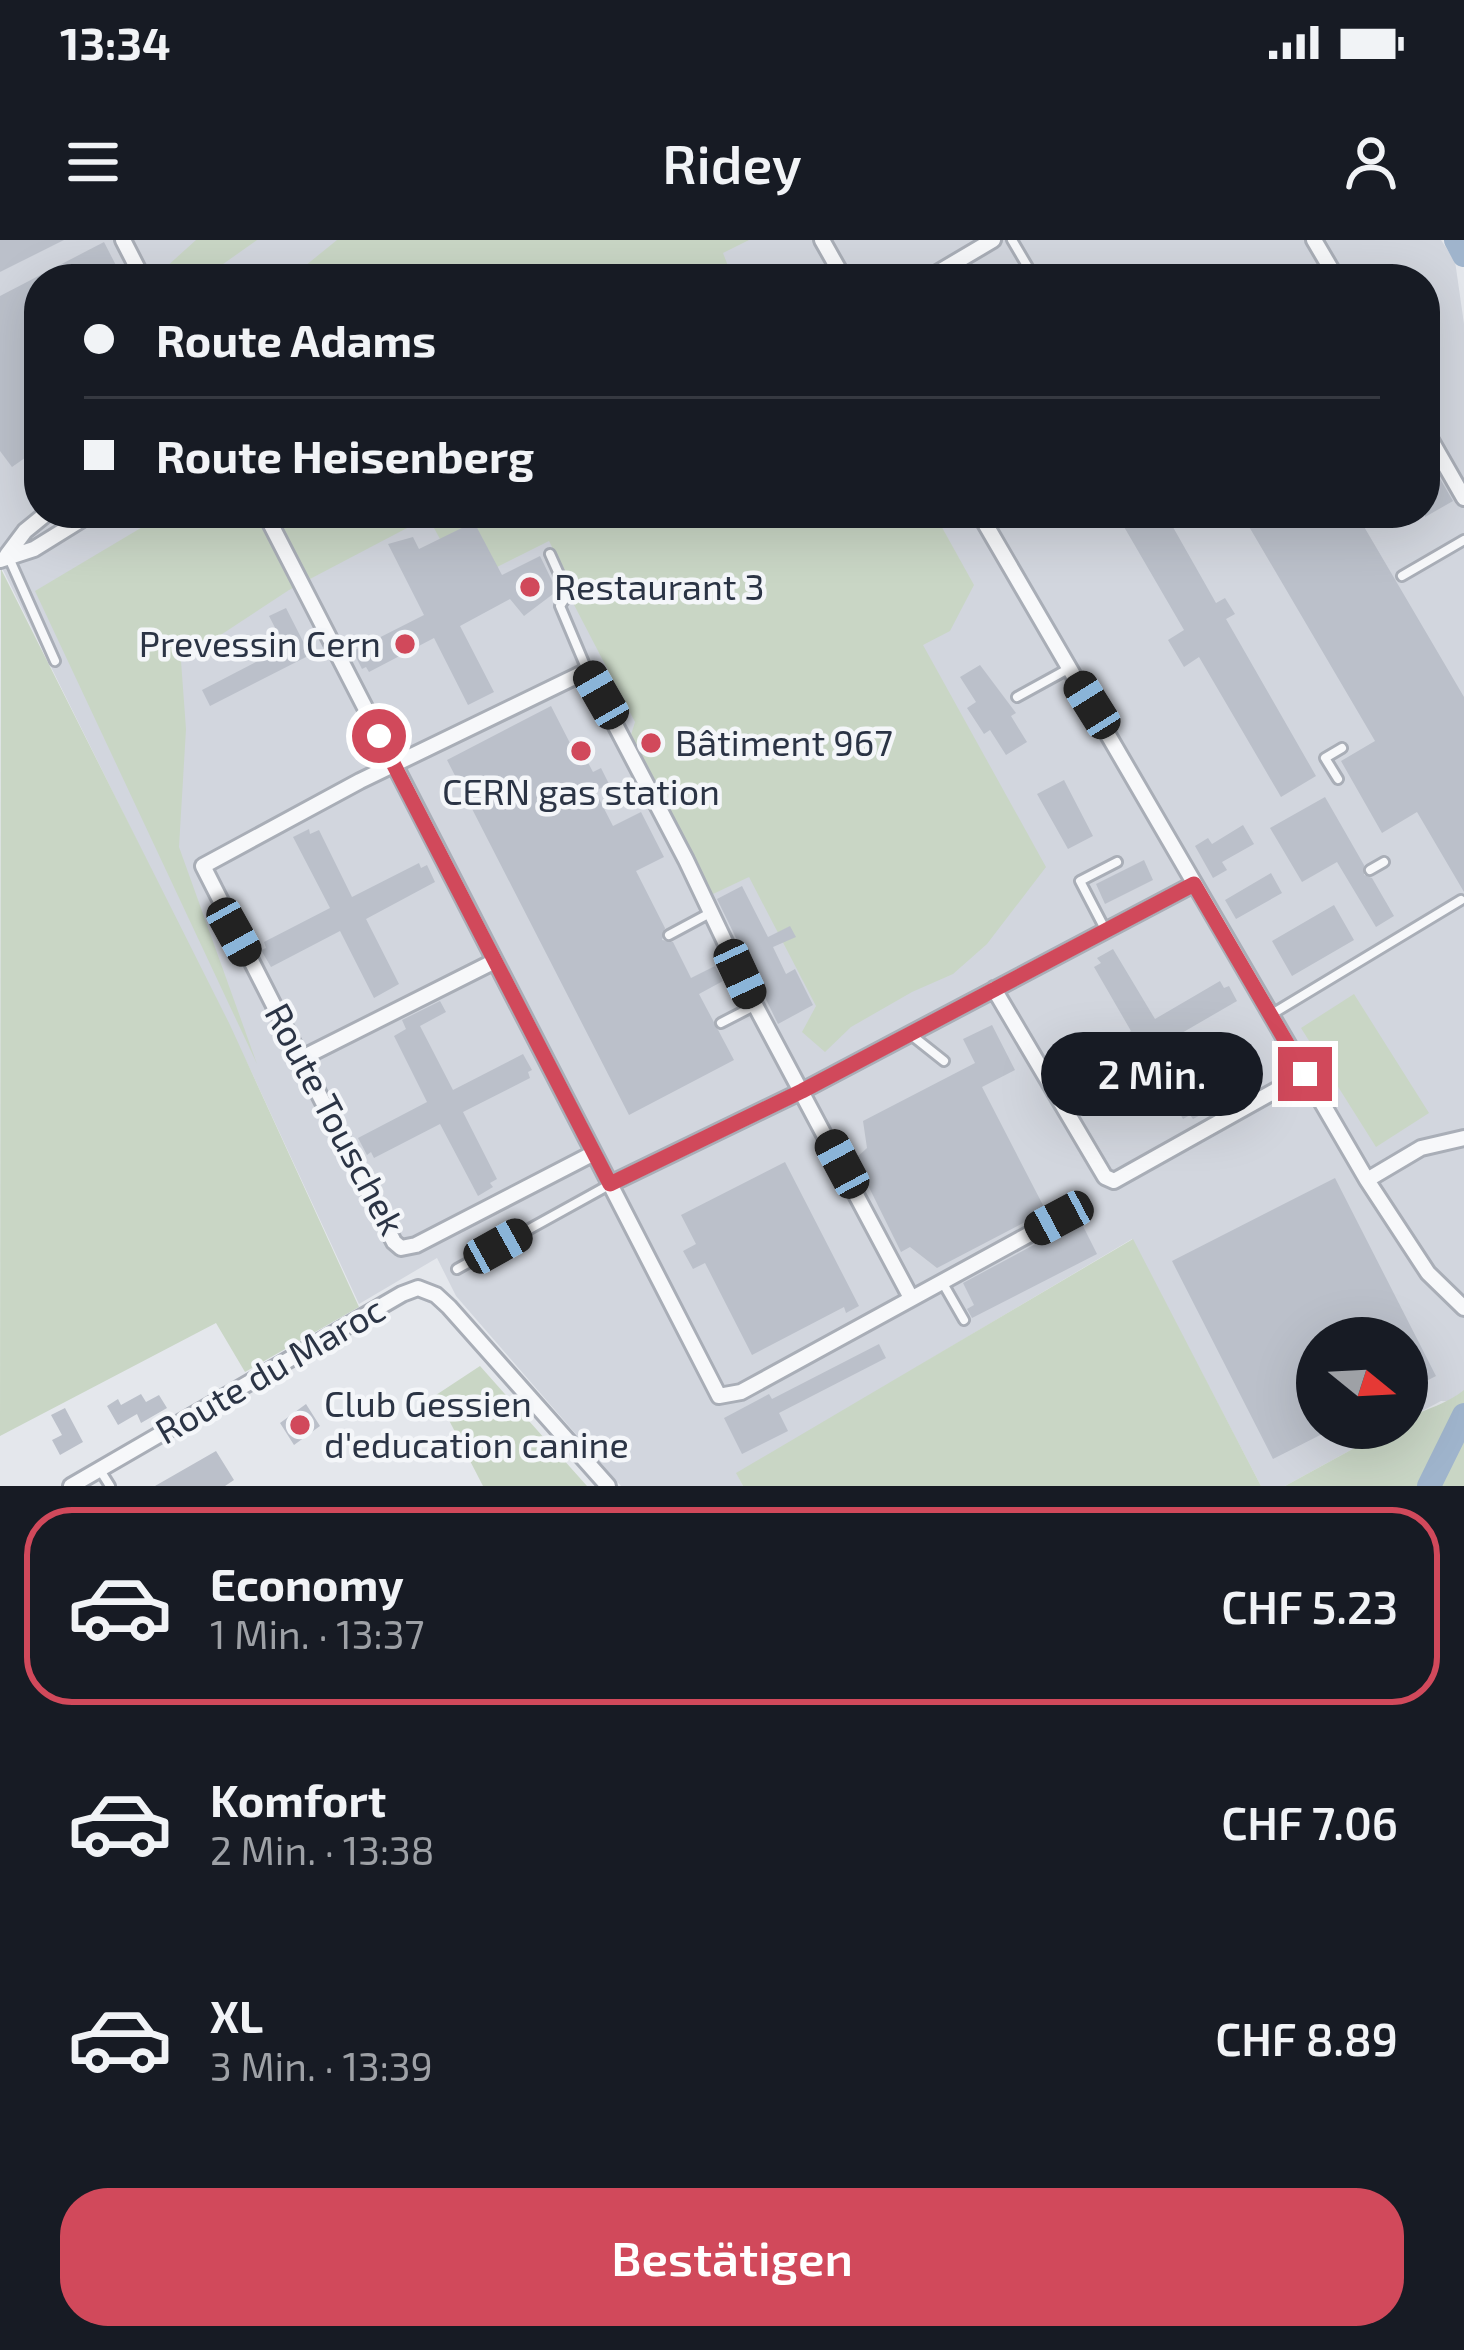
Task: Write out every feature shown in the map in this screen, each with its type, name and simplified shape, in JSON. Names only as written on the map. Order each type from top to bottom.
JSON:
[{"type":"street","points":[[955,264],[993,240]]},
{"type":"street","points":[[1440,456],[1464,498]]},
{"type":"street","points":[[4,557],[29,528]]},
{"type":"street","points":[[4,557],[34,550],[68,528]]},
{"type":"street","points":[[274,528],[719,1396],[741,1392],[1059,1218]]},
{"type":"street","points":[[988,528],[1366,1180],[1428,1273],[1464,1308]]},
{"type":"street","points":[[394,765],[587,671],[755,1005],[910,1296]]},
{"type":"street","name":"Route Touschek","points":[[394,765],[202,866],[225,915],[401,1248],[416,1245],[594,1153]]},
{"type":"street","points":[[610,1184],[802,1091],[1194,884]]},
{"type":"street","points":[[302,1058],[493,962]]},
{"type":"street","points":[[994,989],[1105,1177],[1114,1181],[1305,1074]]},
{"type":"street","points":[[1366,1180],[1421,1148],[1464,1138]]},
{"type":"street","name":"Route du Maroc","points":[[70,1486],[418,1288],[449,1307],[608,1486]]},
{"type":"lane","points":[[1402,576],[1464,540]]},
{"type":"lane","points":[[550,554],[568,595],[560,606],[587,671]]},
{"type":"lane","points":[[4,557],[55,661]]},
{"type":"lane","points":[[1017,698],[1069,668]]},
{"type":"lane","points":[[1338,779],[1325,758],[1342,748]]},
{"type":"lane","points":[[1106,932],[1080,881],[1117,862]]},
{"type":"lane","points":[[1370,870],[1384,862]]},
{"type":"lane","points":[[1271,1015],[1461,900]]},
{"type":"lane","points":[[669,935],[711,913]]},
{"type":"lane","points":[[722,1022],[755,1005]]},
{"type":"lane","points":[[909,1033],[944,1061]]},
{"type":"lane","points":[[457,1269],[610,1184]]},
{"type":"lane","points":[[941,1280],[964,1320]]},
{"type":"lane","points":[[99,1469],[110,1486]]},
{"type":"shaded area","points":[[0,240],[1441,240],[1455,261],[1464,324],[1464,1402],[1441,1401],[1428,1408],[1428,1317],[1296,1317],[1296,1449],[1353,1449],[1285,1486],[1261,1486],[1132,1239],[737,1474],[743,1486],[621,1486],[456,1296],[437,1258],[359,1304],[251,1071],[0,564]]},
{"type":"green space","points":[[196,240],[257,240],[223,264],[169,264]]},
{"type":"green space","points":[[337,240],[749,240],[723,253],[727,264],[307,264]]},
{"type":"green space","points":[[141,528],[407,528],[289,590],[181,661],[186,729],[179,847],[257,1064],[35,591]]},
{"type":"green space","points":[[434,528],[463,528],[440,539]]},
{"type":"green space","points":[[477,528],[942,528],[974,585],[950,631],[923,645],[1046,867],[987,944],[953,974],[851,1027],[825,1052],[802,1032],[816,1006],[749,877],[713,894],[630,738],[635,722],[571,599],[574,590],[549,541],[497,567]]},
{"type":"green space","points":[[1,569],[230,1025],[359,1307],[245,1372],[216,1323],[0,1436]]},
{"type":"green space","points":[[1354,994],[1429,1113],[1376,1147],[1301,1028]]},
{"type":"green space","points":[[1133,1239],[1261,1486],[743,1486],[736,1473]]},
{"type":"green space","points":[[480,1366],[587,1486],[483,1486],[436,1395]]},
{"type":"green space","points":[[1464,1390],[1464,1486],[1285,1486],[1353,1449],[1428,1449],[1428,1409]]},
{"type":"building","points":[[0,240],[64,240],[0,272]]},
{"type":"building","points":[[104,242],[115,264],[62,264]]},
{"type":"building","points":[[24,284],[24,459],[12,467],[0,451],[0,296]]},
{"type":"building","points":[[1440,479],[1453,501],[1440,508]]},
{"type":"building","points":[[462,528],[477,528],[502,575],[540,556],[557,591],[524,616],[510,599],[460,626],[494,692],[468,705],[434,638],[369,672],[362,669],[353,651],[424,615],[388,544],[413,537],[419,549]]},
{"type":"building","points":[[1125,528],[1174,528],[1216,603],[1225,598],[1235,614],[1226,619],[1316,776],[1281,797],[1199,657],[1184,667],[1168,640],[1184,630]]},
{"type":"building","points":[[1250,528],[1365,528],[1464,697],[1464,892],[1417,812],[1382,833],[1341,761],[1375,741]]},
{"type":"building","points":[[286,608],[310,655],[210,706],[202,690],[285,647],[269,616]]},
{"type":"building","points":[[980,665],[1016,713],[1011,716],[1027,742],[1006,755],[990,730],[984,734],[967,708],[976,702],[960,677]]},
{"type":"building","points":[[551,706],[572,747],[578,744],[593,772],[601,768],[609,784],[595,791],[613,826],[641,812],[664,857],[636,871],[665,928],[662,940],[673,942],[691,978],[715,966],[723,981],[699,994],[734,1060],[629,1115],[447,760]]},
{"type":"building","points":[[1064,780],[1093,836],[1068,849],[1037,794]]},
{"type":"building","points":[[1325,797],[1364,865],[1364,875],[1372,878],[1394,916],[1376,927],[1337,862],[1302,882],[1270,828]]},
{"type":"building","points":[[1243,825],[1254,844],[1222,862],[1227,870],[1213,878],[1195,846],[1208,838],[1212,844]]},
{"type":"building","points":[[309,829],[310,834],[319,830],[352,897],[419,863],[421,868],[427,865],[435,882],[366,919],[399,984],[374,998],[340,931],[271,967],[261,950],[266,948],[264,942],[330,908],[293,837]]},
{"type":"building","points":[[1144,860],[1153,880],[1105,904],[1096,884]]},
{"type":"building","points":[[1271,873],[1282,893],[1236,919],[1225,900]]},
{"type":"building","points":[[742,886],[768,937],[790,926],[796,937],[773,947],[786,974],[795,969],[813,1005],[778,1024],[717,899]]},
{"type":"building","points":[[1334,905],[1354,940],[1292,976],[1272,941]]},
{"type":"building","points":[[1113,949],[1155,1019],[1220,981],[1224,988],[1229,986],[1237,1001],[1168,1041],[1208,1111],[1193,1119],[1190,1115],[1183,1119],[1146,1056],[1082,1093],[1068,1068],[1131,1031],[1094,967],[1101,963],[1097,958]]},
{"type":"building","points":[[440,1001],[446,1012],[420,1026],[453,1090],[523,1054],[532,1070],[530,1078],[463,1112],[497,1179],[478,1196],[440,1124],[374,1158],[358,1138],[427,1102],[394,1036],[406,1029],[402,1020]]},
{"type":"building","points":[[992,1025],[1015,1070],[982,1087],[1046,1211],[937,1268],[910,1247],[901,1252],[855,1159],[867,1148],[863,1121],[975,1063],[963,1039]]},
{"type":"building","points":[[785,1162],[859,1306],[846,1313],[844,1307],[752,1355],[705,1263],[693,1269],[683,1251],[696,1244],[681,1215]]},
{"type":"building","points":[[1335,1178],[1406,1317],[1296,1317],[1296,1447],[1273,1459],[1172,1261]]},
{"type":"building","points":[[1080,1220],[1097,1254],[972,1318],[967,1309],[974,1305],[963,1283]]},
{"type":"building","points":[[879,1344],[886,1358],[779,1413],[788,1431],[742,1454],[724,1418]]},
{"type":"building","points":[[141,1394],[146,1402],[159,1395],[167,1408],[141,1423],[137,1414],[118,1425],[107,1406],[118,1399],[121,1405]]},
{"type":"building","name":"Club Gessien d'education canine","points":[[306,1404],[320,1426],[294,1445],[280,1423]]},
{"type":"building","points":[[65,1408],[83,1442],[60,1455],[52,1440],[62,1435],[51,1415]]},
{"type":"building","points":[[216,1451],[234,1480],[225,1486],[155,1486]]},
{"type":"waterway","points":[[1456,240],[1464,255]]},
{"type":"waterway","points":[[1429,1486],[1464,1415]]},
{"type":"place","name":"Restaurant 3","points":[[530,587]]},
{"type":"place","name":"Prevessin Cern","points":[[405,644]]},
{"type":"place","name":"Bâtiment 967","points":[[651,743]]},
{"type":"place","name":"CERN gas station","points":[[581,751]]},
{"type":"place","name":"Club Gessien d'education canine","points":[[300,1425]]},
{"type":"route","points":[[379,736],[610,1184],[802,1091],[1194,884],[1305,1074]]}]
